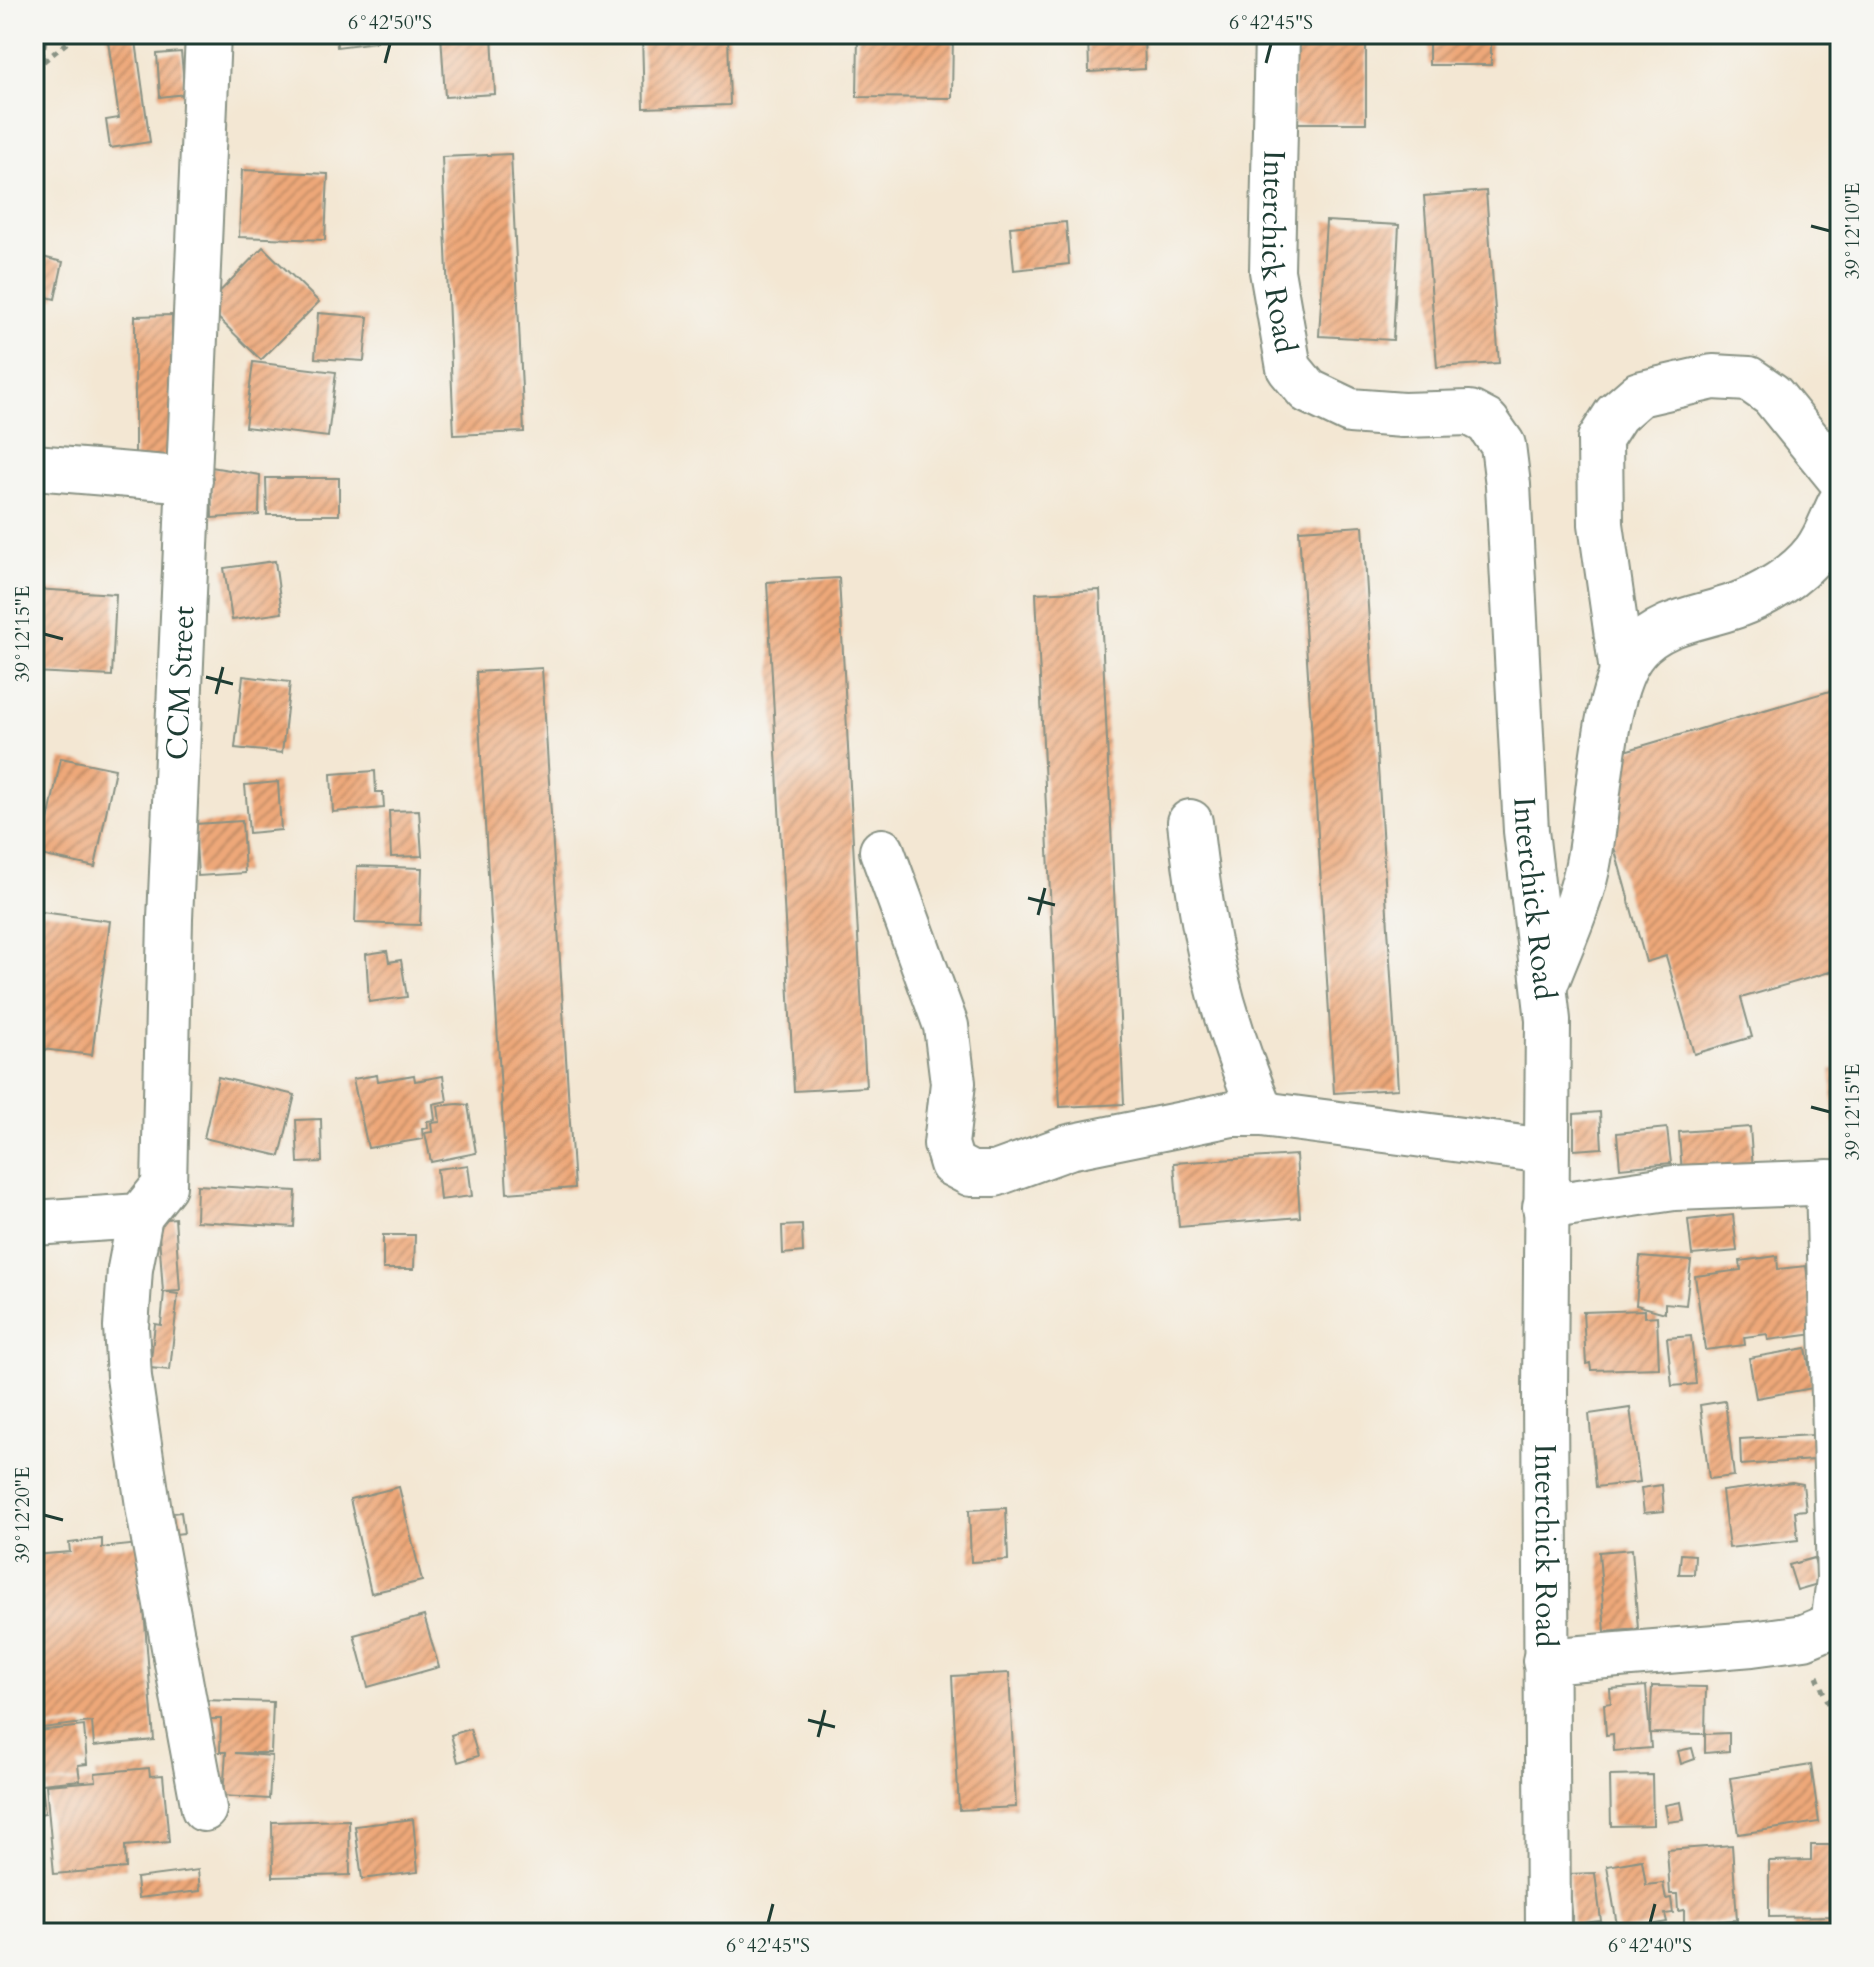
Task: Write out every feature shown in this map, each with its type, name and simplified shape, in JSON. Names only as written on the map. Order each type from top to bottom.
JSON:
[{"type":"street","name":"CCM Street","points":[[140,1216],[164,1186],[170,919],[208,34]]},
{"type":"street","name":"Interchick Road","points":[[1277,34],[1272,271],[1289,368],[1308,391],[1350,411],[1403,415],[1470,413],[1487,422],[1503,445],[1508,485],[1526,831],[1546,984],[1545,1661],[1548,1933]]},
{"type":"street","points":[[1622,672],[1601,524],[1600,439],[1616,414],[1639,394],[1713,377],[1749,379],[1772,395],[1840,479]]},
{"type":"street","points":[[34,467],[190,480]]},
{"type":"street","points":[[1546,984],[1586,874],[1608,726],[1622,672],[1634,651],[1650,636],[1684,621],[1737,606],[1776,587],[1815,553],[1840,503]]},
{"type":"street","points":[[1190,822],[1211,966],[1225,1022],[1262,1114]]},
{"type":"street","points":[[882,851],[946,1026],[953,1083],[946,1144],[952,1164],[971,1174],[995,1174],[1069,1147],[1232,1114],[1262,1114],[1546,1151]]},
{"type":"street","points":[[1545,1207],[1674,1188],[1834,1182],[1839,1579],[1826,1629],[1545,1661]]},
{"type":"street","points":[[34,1223],[140,1216],[130,1269],[126,1327],[129,1377],[149,1512],[204,1809]]},
{"type":"path","points":[[34,106],[46,34]]},
{"type":"path","points":[[34,69],[78,34]]},
{"type":"path","points":[[1826,1629],[1840,1735]]},
{"type":"building","points":[[107,34],[135,34],[150,142],[110,148],[106,120],[119,118]]},
{"type":"building","points":[[336,34],[376,34],[377,42],[337,47]]},
{"type":"building","points":[[441,34],[492,34],[495,94],[445,97]]},
{"type":"building","points":[[642,34],[728,34],[730,105],[644,108]]},
{"type":"building","points":[[858,34],[953,34],[952,98],[857,97]]},
{"type":"building","points":[[1088,34],[1144,34],[1145,69],[1089,72]]},
{"type":"building","points":[[1294,34],[1366,34],[1366,123],[1293,123]]},
{"type":"building","points":[[1429,34],[1491,34],[1491,65],[1429,65]]},
{"type":"building","points":[[181,52],[185,94],[160,97],[157,54]]},
{"type":"building","points":[[511,154],[524,432],[454,435],[442,157]]},
{"type":"building","points":[[242,170],[328,174],[325,240],[239,237]]},
{"type":"building","points":[[1486,191],[1499,363],[1437,367],[1424,196]]},
{"type":"building","points":[[1326,221],[1399,225],[1393,340],[1319,336]]},
{"type":"building","points":[[1066,222],[1069,264],[1014,270],[1010,227]]},
{"type":"building","points":[[263,247],[319,302],[261,360],[206,306]]},
{"type":"building","points":[[34,255],[63,262],[55,299],[34,294]]},
{"type":"building","points":[[318,313],[368,317],[364,361],[315,358]]},
{"type":"building","points":[[172,315],[172,458],[135,459],[135,316]]},
{"type":"building","points":[[253,362],[336,372],[328,437],[245,427]]},
{"type":"building","points":[[211,467],[260,475],[259,515],[212,518]]},
{"type":"building","points":[[266,478],[339,478],[339,515],[267,515]]},
{"type":"building","points":[[1363,526],[1398,1089],[1334,1093],[1299,530]]},
{"type":"building","points":[[275,561],[282,613],[232,620],[224,568]]},
{"type":"building","points":[[839,578],[866,1087],[794,1091],[767,582]]},
{"type":"building","points":[[34,589],[116,594],[112,676],[34,672]]},
{"type":"building","points":[[1100,590],[1124,1104],[1060,1107],[1036,593]]},
{"type":"building","points":[[542,668],[574,1188],[507,1193],[476,672]]},
{"type":"building","points":[[243,676],[290,682],[282,753],[235,748]]},
{"type":"building","points":[[1840,688],[1840,969],[1741,998],[1752,1037],[1694,1054],[1666,956],[1646,962],[1600,797],[1604,757]]},
{"type":"building","points":[[61,758],[115,769],[95,867],[41,855]]},
{"type":"building","points":[[375,771],[376,792],[383,792],[384,808],[333,812],[331,774]]},
{"type":"building","points":[[278,782],[281,830],[249,833],[245,785]]},
{"type":"building","points":[[419,810],[422,856],[391,857],[389,811]]},
{"type":"building","points":[[242,821],[245,873],[198,876],[195,824]]},
{"type":"building","points":[[357,866],[422,868],[420,925],[355,923]]},
{"type":"building","points":[[34,911],[110,921],[92,1055],[34,1048]]},
{"type":"building","points":[[387,951],[389,962],[401,960],[407,997],[369,1002],[366,954]]},
{"type":"building","points":[[1840,1068],[1840,1124],[1834,1124],[1831,1069]]},
{"type":"building","points":[[377,1075],[378,1081],[414,1075],[415,1081],[443,1076],[447,1101],[433,1104],[435,1120],[427,1121],[428,1128],[422,1129],[423,1139],[368,1148],[353,1079]]},
{"type":"building","points":[[218,1077],[295,1095],[280,1156],[204,1138]]},
{"type":"building","points":[[468,1105],[476,1153],[431,1162],[425,1133],[432,1132],[431,1123],[440,1122],[438,1106]]},
{"type":"building","points":[[1600,1112],[1602,1148],[1574,1150],[1574,1114]]},
{"type":"building","points":[[321,1119],[322,1162],[298,1163],[296,1120]]},
{"type":"building","points":[[1750,1127],[1753,1170],[1682,1174],[1679,1132]]},
{"type":"building","points":[[1667,1128],[1671,1163],[1620,1168],[1617,1133]]},
{"type":"building","points":[[1296,1155],[1300,1217],[1179,1227],[1174,1163]]},
{"type":"building","points":[[468,1165],[472,1196],[440,1200],[437,1169]]},
{"type":"building","points":[[197,1185],[296,1191],[294,1227],[196,1221]]},
{"type":"building","points":[[1733,1215],[1737,1251],[1692,1255],[1688,1220]]},
{"type":"building","points":[[175,1218],[180,1291],[163,1292],[158,1220]]},
{"type":"building","points":[[802,1225],[803,1252],[783,1254],[782,1226]]},
{"type":"building","points":[[383,1235],[415,1235],[414,1269],[383,1269]]},
{"type":"building","points":[[1777,1256],[1778,1269],[1806,1266],[1815,1334],[1768,1340],[1767,1334],[1744,1337],[1745,1345],[1705,1350],[1695,1276],[1741,1270],[1740,1261]]},
{"type":"building","points":[[1640,1257],[1691,1261],[1686,1305],[1665,1303],[1665,1313],[1636,1305]]},
{"type":"building","points":[[164,1292],[178,1294],[170,1370],[150,1368],[155,1324],[161,1325]]},
{"type":"building","points":[[1645,1310],[1645,1317],[1657,1316],[1659,1368],[1591,1370],[1590,1363],[1586,1364],[1583,1312]]},
{"type":"building","points":[[1691,1336],[1696,1384],[1672,1386],[1667,1338]]},
{"type":"building","points":[[1806,1348],[1813,1388],[1756,1398],[1749,1358]]},
{"type":"building","points":[[1725,1401],[1734,1476],[1709,1479],[1700,1405]]},
{"type":"building","points":[[1630,1408],[1640,1482],[1596,1487],[1589,1414]]},
{"type":"building","points":[[1813,1435],[1814,1460],[1741,1465],[1740,1439]]},
{"type":"building","points":[[1792,1482],[1803,1484],[1806,1510],[1795,1511],[1798,1540],[1729,1548],[1722,1491]]},
{"type":"building","points":[[1662,1485],[1664,1511],[1644,1513],[1641,1488]]},
{"type":"building","points":[[399,1487],[422,1581],[371,1593],[350,1499]]},
{"type":"building","points":[[1006,1508],[1008,1560],[971,1562],[969,1510]]},
{"type":"building","points":[[181,1512],[184,1533],[175,1534],[172,1513]]},
{"type":"building","points":[[102,1539],[102,1548],[139,1544],[154,1740],[94,1746],[92,1722],[42,1728],[34,1642],[34,1555],[70,1552],[69,1543]]},
{"type":"building","points":[[1632,1549],[1638,1629],[1605,1632],[1599,1552]]},
{"type":"building","points":[[1681,1554],[1695,1555],[1694,1574],[1679,1574]]},
{"type":"building","points":[[1814,1558],[1821,1583],[1797,1590],[1789,1565]]},
{"type":"building","points":[[424,1616],[439,1667],[368,1687],[354,1635]]},
{"type":"building","points":[[1009,1673],[1016,1807],[959,1810],[952,1676]]},
{"type":"building","points":[[1646,1686],[1651,1748],[1614,1751],[1613,1734],[1606,1735],[1604,1704],[1611,1703],[1610,1689]]},
{"type":"building","points":[[1652,1686],[1706,1687],[1705,1734],[1650,1733]]},
{"type":"building","points":[[201,1700],[273,1702],[271,1753],[235,1753],[272,1756],[269,1799],[223,1796],[226,1752],[220,1752],[221,1719],[200,1719]]},
{"type":"building","points":[[34,1724],[37,1731],[84,1726],[87,1764],[78,1765],[80,1780],[42,1784],[45,1813],[34,1815]]},
{"type":"building","points":[[470,1729],[478,1756],[458,1762],[451,1735]]},
{"type":"building","points":[[1729,1733],[1729,1751],[1705,1753],[1705,1734]]},
{"type":"building","points":[[1692,1748],[1695,1759],[1681,1764],[1678,1751]]},
{"type":"building","points":[[1811,1765],[1819,1822],[1738,1834],[1730,1778]]},
{"type":"building","points":[[149,1768],[150,1776],[163,1775],[169,1842],[125,1846],[126,1868],[54,1874],[46,1785],[96,1781],[95,1773]]},
{"type":"building","points":[[1652,1775],[1653,1825],[1611,1826],[1610,1776]]},
{"type":"building","points":[[1681,1802],[1684,1820],[1668,1822],[1665,1805]]},
{"type":"building","points":[[413,1819],[418,1872],[362,1879],[355,1826]]},
{"type":"building","points":[[349,1820],[350,1875],[273,1877],[272,1822]]},
{"type":"building","points":[[1732,1845],[1737,1920],[1684,1924],[1684,1910],[1678,1911],[1677,1894],[1670,1894],[1667,1850]]},
{"type":"building","points":[[1811,1845],[1840,1845],[1840,1916],[1769,1917],[1769,1861],[1811,1860]]},
{"type":"building","points":[[1642,1860],[1646,1885],[1663,1883],[1666,1899],[1671,1898],[1673,1913],[1665,1914],[1667,1922],[1618,1931],[1607,1866]]},
{"type":"building","points":[[198,1870],[200,1891],[138,1898],[136,1878]]},
{"type":"building","points":[[1595,1873],[1601,1921],[1573,1924],[1569,1874]]},
{"type":"building","points":[[1794,1923],[1840,1923],[1840,1933],[1794,1933]]}]
